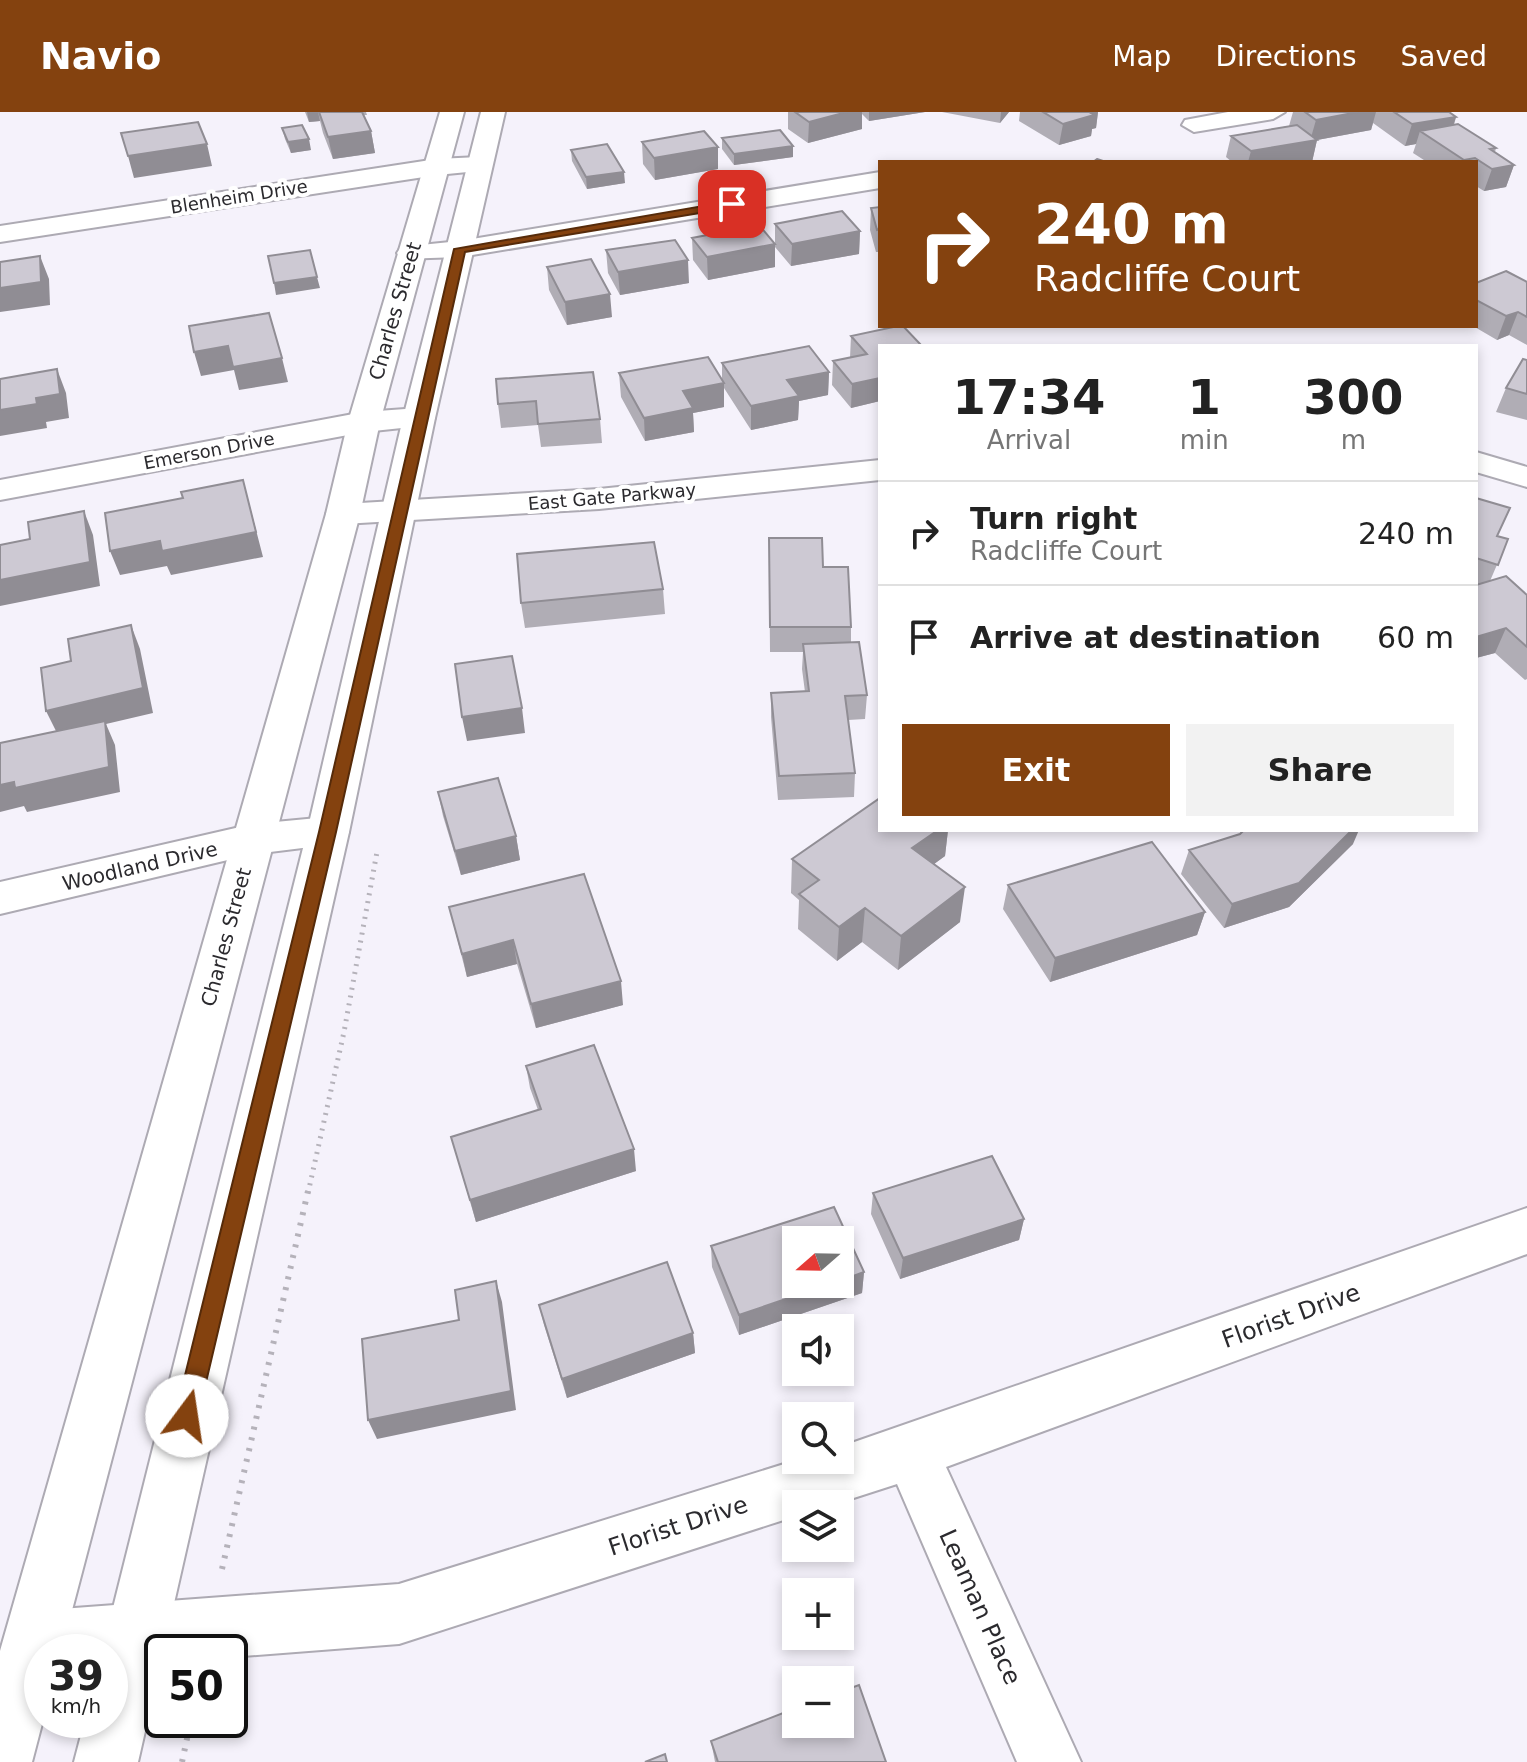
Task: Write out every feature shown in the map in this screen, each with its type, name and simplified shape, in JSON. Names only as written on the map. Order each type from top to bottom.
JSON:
[{"type":"main road","name":"Charles Street","points":[[106,1762],[328,832],[397,513],[460,249],[458,166],[452,112]]},
{"type":"main road","name":"Charles Street","points":[[36,1634],[343,514],[364,422],[411,253],[458,166],[493,112]]},
{"type":"main road","points":[[1194,125],[1273,112]]},
{"type":"main road","name":"Blenheim Drive","points":[[0,234],[458,166]]},
{"type":"main road","points":[[411,253],[460,249],[878,180]]},
{"type":"main road","name":"Emerson Drive","points":[[0,490],[364,422],[419,418]]},
{"type":"main road","points":[[1478,463],[1527,477]]},
{"type":"main road","name":"East Gate Parkway","points":[[343,514],[599,499],[878,470]]},
{"type":"main road","name":"Woodland Drive","points":[[0,898],[253,839],[328,832]]},
{"type":"main road","name":"Florist Drive","points":[[113,1634],[399,1614],[911,1452],[1527,1231]]},
{"type":"main road","name":"Leaman Place","points":[[911,1452],[1049,1762]]},
{"type":"main road","name":"Charles Street","points":[[0,1762],[24,1677]]},
{"type":"path","points":[[182,1762],[187,1738]]},
{"type":"building","points":[[319,112],[362,112],[371,131],[328,137]]},
{"type":"building","points":[[795,112],[847,112],[809,122]]},
{"type":"building","points":[[1043,112],[1089,112],[1094,115],[1063,124]]},
{"type":"building","points":[[1305,112],[1358,112],[1316,120]]},
{"type":"building","points":[[1394,112],[1449,112],[1456,117],[1412,124]]},
{"type":"building","points":[[198,122],[207,144],[128,156],[121,133]]},
{"type":"building","points":[[1458,124],[1496,148],[1490,149],[1514,165],[1492,169],[1475,158],[1464,160],[1420,131]]},
{"type":"building","points":[[302,125],[309,139],[288,142],[282,128]]},
{"type":"building","points":[[1297,125],[1317,140],[1251,151],[1231,136]]},
{"type":"building","points":[[780,130],[793,146],[734,154],[722,138]]},
{"type":"building","points":[[704,131],[718,147],[654,158],[642,142]]},
{"type":"building","points":[[607,144],[624,172],[586,177],[571,150]]},
{"type":"building","points":[[878,207],[877,230],[871,208]]},
{"type":"building","points":[[842,211],[860,231],[792,244],[775,224]]},
{"type":"building","points":[[759,225],[775,244],[707,257],[692,238]]},
{"type":"building","points":[[675,240],[688,260],[618,272],[606,250]]},
{"type":"building","points":[[310,250],[317,277],[274,283],[268,256]]},
{"type":"building","points":[[40,256],[41,282],[0,288],[0,262]]},
{"type":"building","points":[[591,259],[610,294],[565,302],[547,267]]},
{"type":"building","points":[[1506,271],[1527,282],[1527,317],[1518,312],[1506,316],[1478,301],[1478,282]]},
{"type":"building","points":[[269,313],[282,358],[233,367],[228,346],[194,352],[189,326]]},
{"type":"building","points":[[905,328],[920,344],[878,344],[878,378],[852,384],[833,361],[867,354],[851,336]]},
{"type":"building","points":[[809,346],[829,372],[787,380],[799,396],[751,406],[722,363]]},
{"type":"building","points":[[708,357],[724,383],[683,391],[693,408],[644,418],[619,373]]},
{"type":"building","points":[[1523,359],[1527,360],[1527,394],[1506,388]]},
{"type":"building","points":[[57,369],[60,394],[36,398],[37,404],[0,410],[0,379]]},
{"type":"building","points":[[593,372],[600,419],[538,424],[536,401],[498,404],[496,379]]},
{"type":"building","points":[[243,480],[256,532],[162,551],[160,541],[110,551],[105,513],[183,498],[181,492]]},
{"type":"building","points":[[1478,499],[1510,508],[1497,536],[1508,539],[1498,565],[1478,559]]},
{"type":"building","points":[[84,511],[90,562],[0,580],[0,545],[30,539],[28,522]]},
{"type":"building","points":[[769,538],[822,538],[823,567],[848,567],[851,627],[770,627]]},
{"type":"building","points":[[654,542],[663,589],[521,603],[517,554]]},
{"type":"building","points":[[1506,576],[1527,595],[1527,647],[1506,628],[1478,636],[1478,584]]},
{"type":"building","points":[[131,625],[143,688],[46,711],[41,668],[71,661],[68,639]]},
{"type":"building","points":[[859,642],[867,695],[845,696],[855,773],[779,776],[771,693],[809,691],[803,644]]},
{"type":"building","points":[[512,656],[522,708],[462,717],[455,664]]},
{"type":"building","points":[[105,721],[109,767],[15,788],[14,782],[0,785],[0,743]]},
{"type":"building","points":[[498,778],[516,836],[455,851],[438,792]]},
{"type":"building","points":[[878,799],[878,832],[935,832],[912,848],[965,887],[901,936],[865,908],[839,927],[799,894],[819,880],[792,859]]},
{"type":"building","points":[[1350,832],[1299,883],[1232,904],[1189,850],[1240,834]]},
{"type":"building","points":[[1152,842],[1205,912],[1055,958],[1008,885]]},
{"type":"building","points":[[584,874],[621,981],[531,1004],[513,940],[462,954],[449,907]]},
{"type":"building","points":[[594,1045],[634,1149],[470,1200],[451,1137],[541,1109],[526,1066]]},
{"type":"building","points":[[992,1156],[1024,1219],[903,1258],[873,1193]]},
{"type":"building","points":[[834,1207],[843,1226],[782,1226],[782,1298],[789,1298],[739,1315],[711,1246]]},
{"type":"building","points":[[854,1250],[864,1272],[854,1276]]},
{"type":"building","points":[[667,1262],[693,1333],[562,1379],[539,1305]]},
{"type":"building","points":[[496,1281],[511,1391],[368,1420],[362,1339],[459,1320],[455,1290]]},
{"type":"building","points":[[859,1685],[886,1762],[718,1762],[711,1741],[782,1713],[782,1738],[854,1738],[854,1687]]},
{"type":"building","points":[[665,1754],[667,1762],[645,1762]]},
{"type":"route","points":[[187,1416],[328,832],[397,513],[460,249],[732,204]]}]
